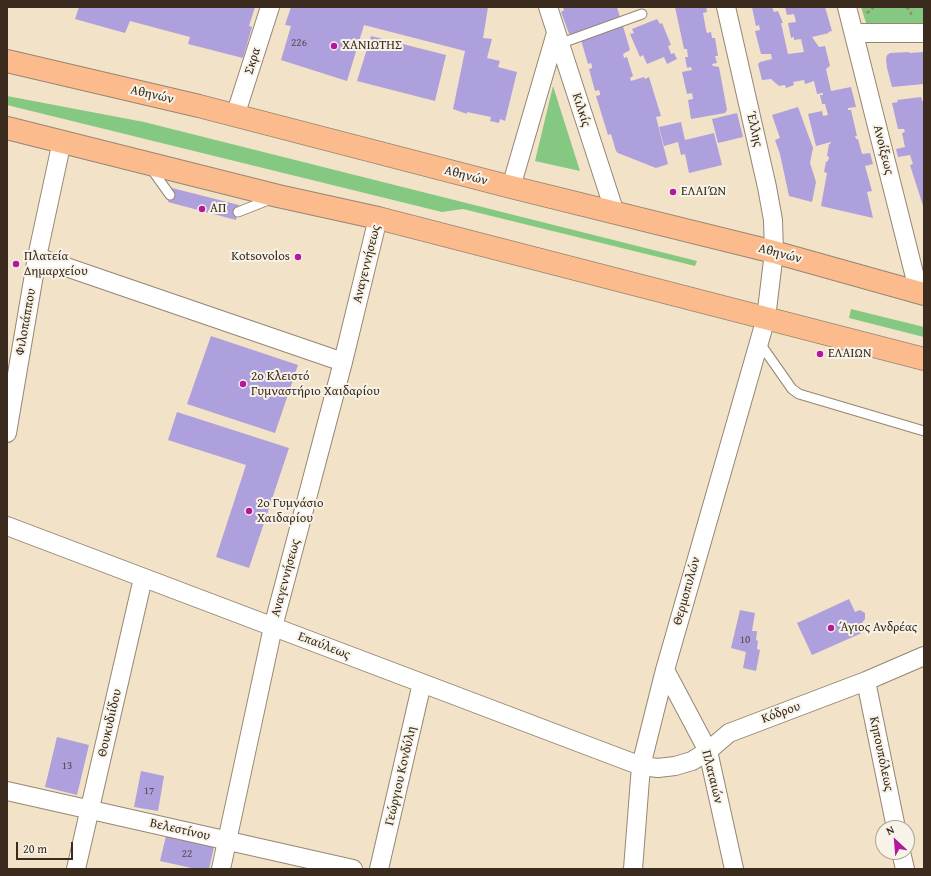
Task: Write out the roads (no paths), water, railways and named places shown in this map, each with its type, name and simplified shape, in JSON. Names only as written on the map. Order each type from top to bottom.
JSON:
[{"type":"highway","name":"Αθηνών","points":[[7,61],[235,116],[511,187],[774,252],[921,294]]},
{"type":"highway","points":[[7,128],[278,196],[378,218],[924,359]]},
{"type":"street","name":"Σκρα","points":[[235,116],[270,7]]},
{"type":"street","name":"Κιλκίς","points":[[548,7],[557,39],[615,213]]},
{"type":"street","name":"Έλλης","points":[[726,7],[767,187],[773,220],[774,252],[766,318]]},
{"type":"street","name":"Ανοίξεως","points":[[847,7],[921,294]]},
{"type":"street","points":[[854,33],[924,33]]},
{"type":"street","points":[[511,187],[557,39]]},
{"type":"street","name":"Φιλοπάππου","points":[[7,433],[37,257],[62,142]]},
{"type":"street","name":"Αναγεννήσεως","points":[[221,869],[273,627],[343,362],[378,218]]},
{"type":"street","points":[[37,257],[343,362]]},
{"type":"street","name":"Θερμοπυλών","points":[[633,869],[641,766],[665,670],[766,318]]},
{"type":"street","name":"Επαύλεως","points":[[7,526],[641,766]]},
{"type":"street","name":"Θουκυδιίδου","points":[[76,869],[91,810],[143,578]]},
{"type":"street","name":"Κόδρου","points":[[641,766],[658,768],[675,766],[692,761],[708,752],[729,733],[866,681],[924,656]]},
{"type":"street","name":"Πλαταιών","points":[[665,670],[708,752],[734,869]]},
{"type":"street","name":"Κηπουπόλεως","points":[[866,681],[894,820]]},
{"type":"street","name":"Γεώργιου Κονδύλη","points":[[379,869],[422,683]]},
{"type":"street","name":"Βελεστίνου","points":[[7,791],[354,869]]},
{"type":"lane","points":[[557,39],[642,14]]},
{"type":"lane","points":[[147,163],[170,195]]},
{"type":"lane","points":[[238,212],[278,196]]},
{"type":"lane","points":[[759,342],[792,389],[799,394],[924,431]]},
{"type":"place","name":"ΧΑΝΙΩΤΗΣ","points":[[334,46]]},
{"type":"place","name":"ΕΛΑΙΏΝ","points":[[673,192]]},
{"type":"place","name":"ΑΠ","points":[[202,209]]},
{"type":"place","name":"Kotsovolos","points":[[298,257]]},
{"type":"place","name":"Πλατεία Δημαρχείου","points":[[16,264]]},
{"type":"place","name":"ΕΛΑΙΩΝ","points":[[820,354]]},
{"type":"place","name":"2ο Κλειστό Γυμναστήριο Χαιδαρίου","points":[[243,384]]},
{"type":"place","name":"2ο Γυμνάσιο Χαιδαρίου","points":[[249,511]]},
{"type":"place","name":"Άγιος Ανδρέας","points":[[831,628]]}]
